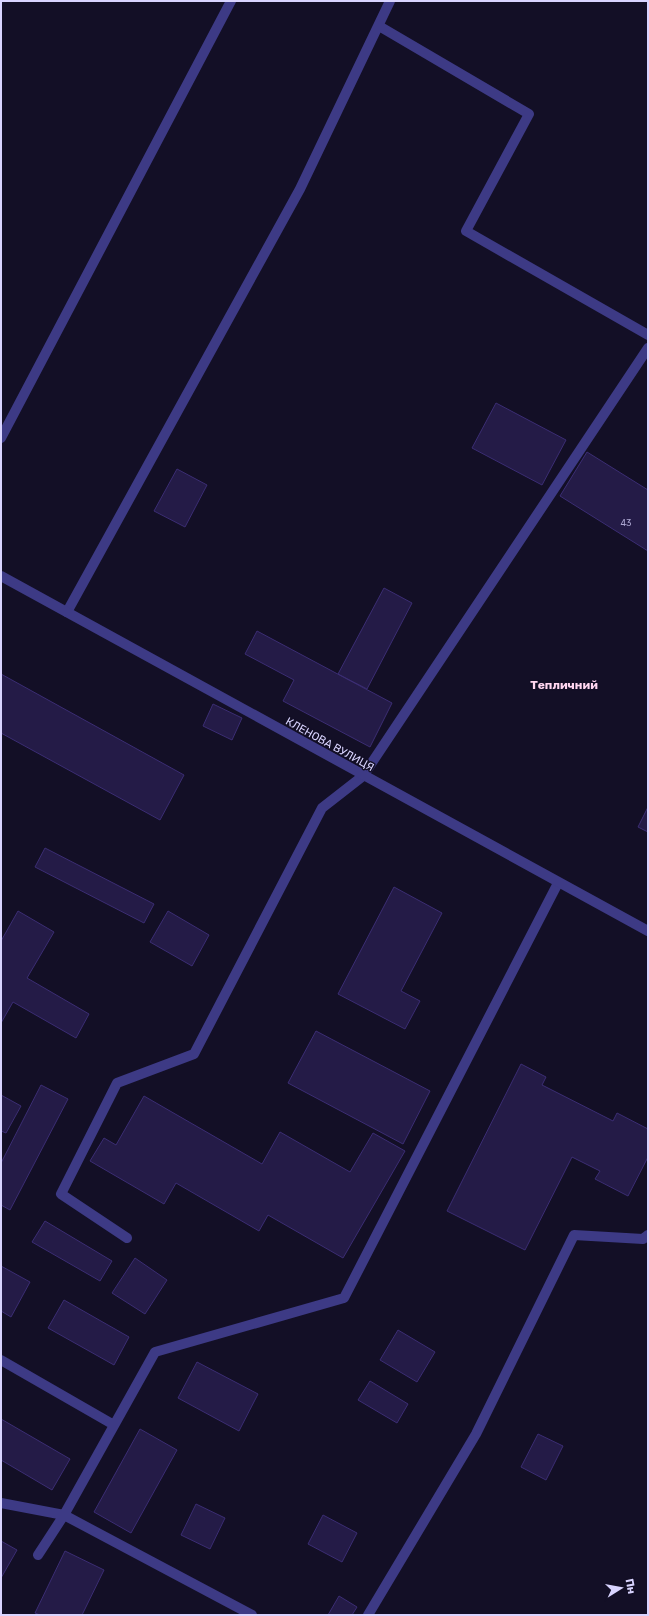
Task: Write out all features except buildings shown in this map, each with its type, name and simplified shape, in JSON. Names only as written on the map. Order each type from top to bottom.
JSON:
[{"type":"street","points":[[1,438],[231,1]]},
{"type":"street","points":[[67,612],[300,189],[390,1]]},
{"type":"street","points":[[379,26],[530,114],[466,231],[648,335]]},
{"type":"street","points":[[127,1238],[61,1194],[117,1083],[194,1054],[322,808],[363,776],[648,348]]},
{"type":"street","name":"КЛЕНОВА ВУЛИЦЯ","points":[[1,576],[648,932]]},
{"type":"street","points":[[38,1555],[64,1515],[155,1352],[344,1298],[558,883]]},
{"type":"street","points":[[368,1615],[476,1434],[574,1235],[643,1239],[648,1235]]},
{"type":"street","points":[[1,1360],[114,1425]]},
{"type":"street","points":[[1,1503],[64,1515],[252,1615]]},
{"type":"district","name":"Тепличний","points":[[564,685]]}]
